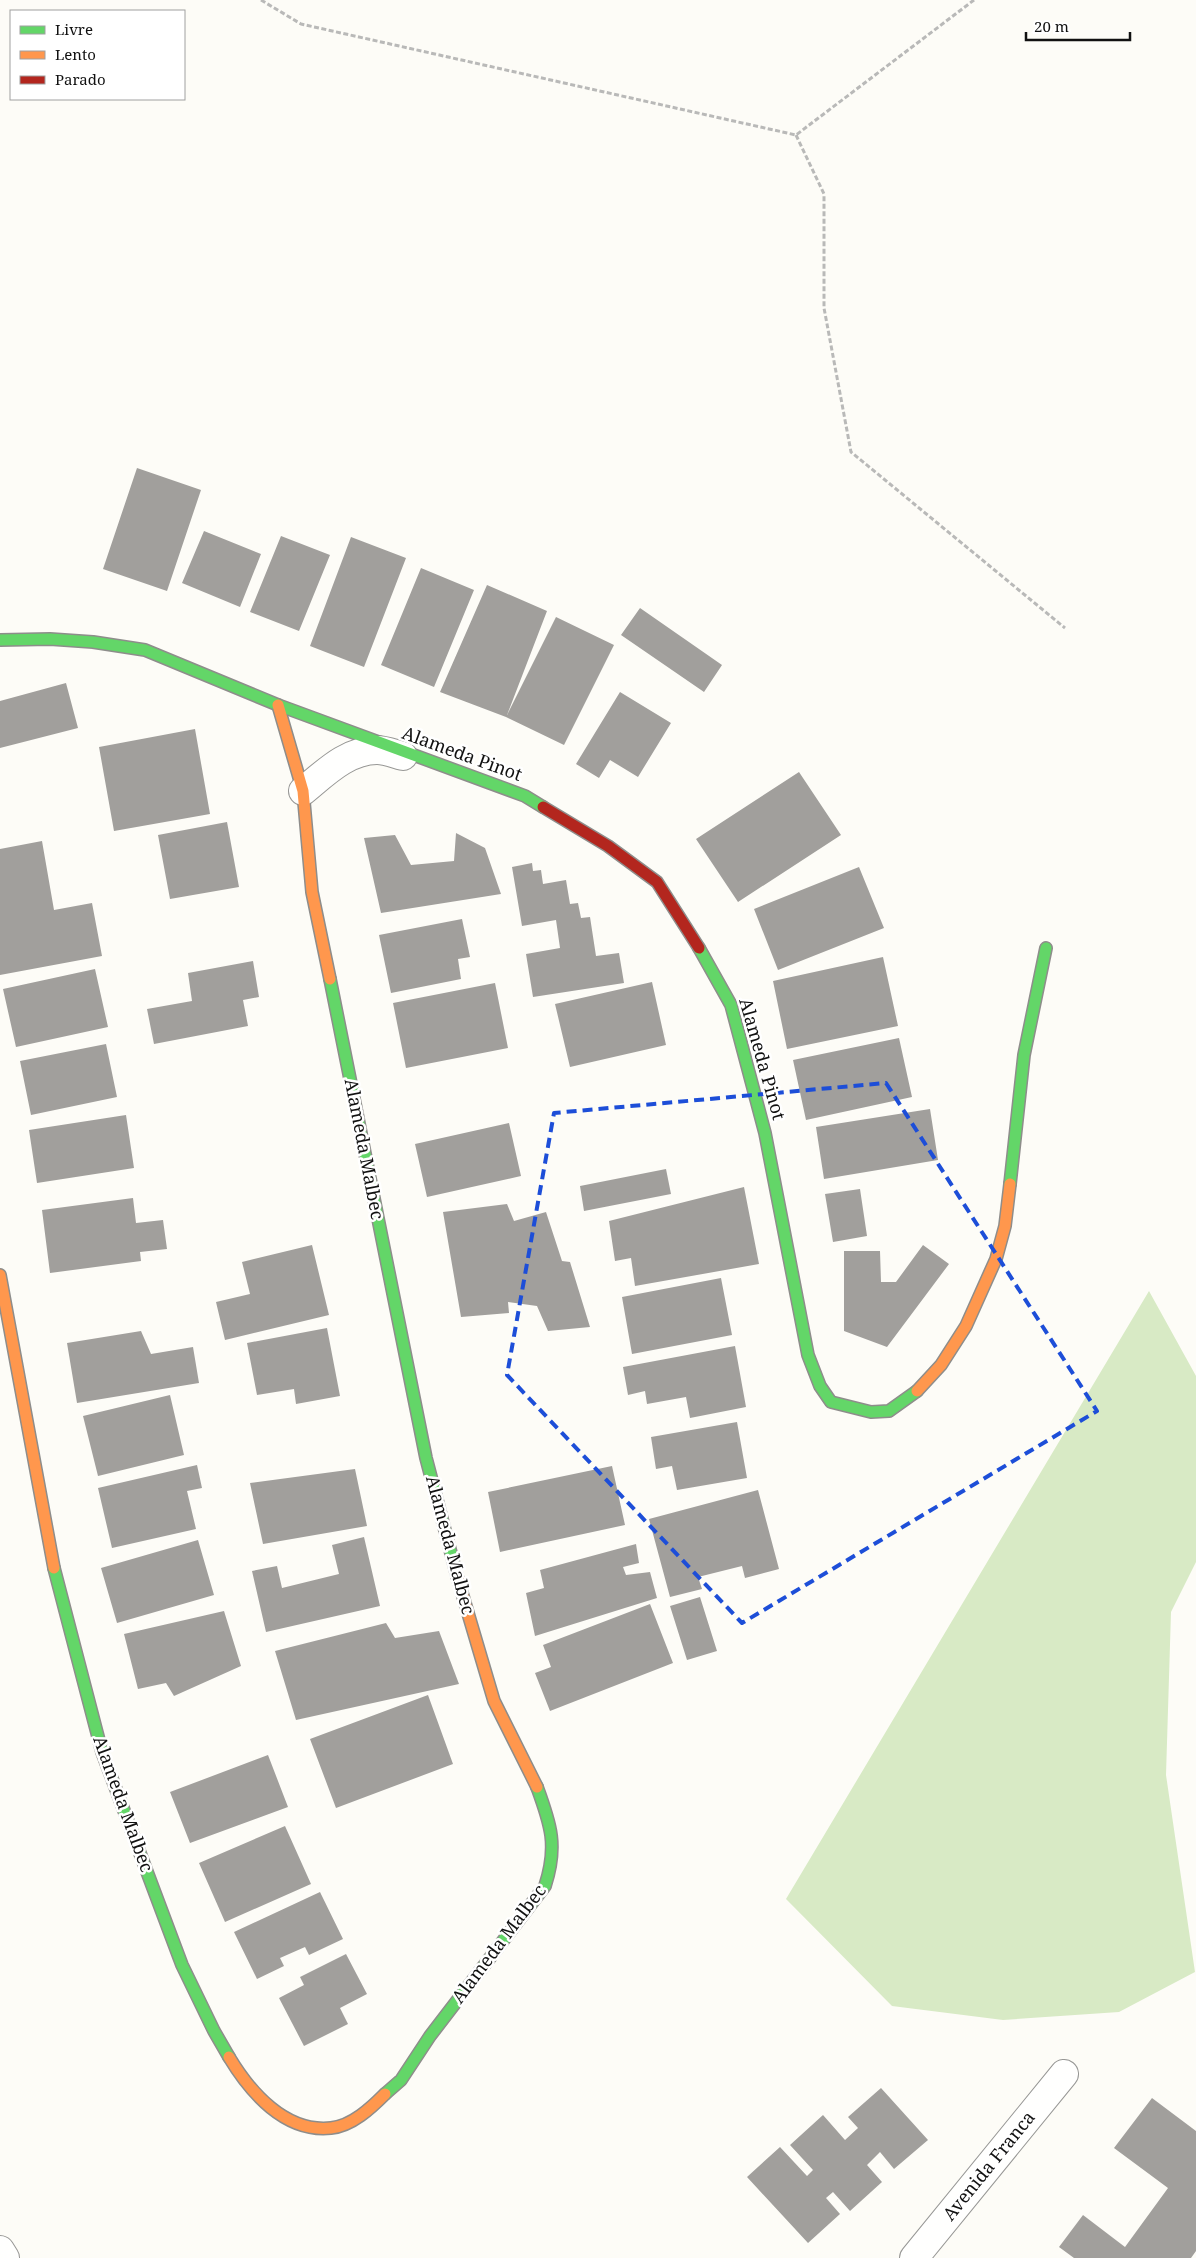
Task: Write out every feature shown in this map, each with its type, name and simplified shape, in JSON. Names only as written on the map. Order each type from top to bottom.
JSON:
[{"type":"street","name":"Alameda Pinot","points":[[0,640],[50,639],[93,642],[145,650],[278,705],[525,796],[608,846],[658,882],[732,1005],[764,1132],[808,1356],[820,1386],[831,1402],[870,1412],[889,1412],[917,1391],[941,1365],[966,1326],[996,1259],[1005,1226],[1024,1055],[1046,948]]},
{"type":"street","name":"Alameda Malbec","points":[[0,1275],[56,1585],[102,1752],[182,1965],[214,2031],[233,2064],[263,2103],[289,2120],[310,2126],[331,2128],[355,2119],[373,2106],[401,2080],[430,2036],[544,1886],[552,1865],[553,1842],[549,1819],[536,1783],[494,1701],[460,1587],[426,1458],[312,892],[303,791],[278,705]]},
{"type":"street","points":[[303,791],[339,762],[377,750],[439,764]]},
{"type":"street","name":"Avenida Franca","points":[[914,2258],[1064,2074]]},
{"type":"street","points":[[0,2250],[5,2258]]},
{"type":"path","points":[[261,0],[300,24],[796,134],[974,0]]},
{"type":"path","points":[[796,134],[824,194],[824,308],[851,452],[1065,628]]},
{"type":"highlighted area","points":[[886,1083],[1097,1411],[742,1623],[507,1375],[554,1113]]},
{"type":"green space","points":[[1149,1291],[1196,1376],[1196,1562],[1171,1612],[1166,1775],[1195,1972],[1119,2012],[1003,2020],[892,2006],[786,1899]]},
{"type":"building","points":[[137,468],[201,490],[167,591],[103,569]]},
{"type":"building","points":[[204,531],[261,554],[240,607],[182,583]]},
{"type":"building","points":[[281,536],[330,555],[299,631],[250,612]]},
{"type":"building","points":[[351,537],[406,558],[364,667],[310,646]]},
{"type":"building","points":[[421,568],[474,590],[434,687],[381,665]]},
{"type":"building","points":[[487,585],[547,611],[507,715],[556,617],[614,645],[564,745],[506,717],[440,692]]},
{"type":"building","points":[[640,608],[722,665],[704,692],[621,635]]},
{"type":"building","points":[[66,683],[78,728],[0,748],[0,701]]},
{"type":"building","points":[[620,692],[671,723],[638,777],[610,760],[599,778],[576,764]]},
{"type":"building","points":[[195,729],[210,814],[114,831],[99,747]]},
{"type":"building","points":[[799,772],[841,835],[738,902],[696,839]]},
{"type":"building","points":[[227,822],[239,887],[170,899],[158,835]]},
{"type":"building","points":[[456,833],[485,848],[501,894],[381,913],[364,838],[395,835],[411,865],[454,861]]},
{"type":"building","points":[[42,841],[54,910],[92,903],[102,956],[0,975],[0,849]]},
{"type":"building","points":[[532,863],[533,871],[541,870],[543,884],[566,880],[570,904],[578,903],[581,918],[590,917],[596,956],[619,953],[624,983],[533,997],[526,954],[560,948],[556,920],[522,926],[512,867]]},
{"type":"building","points":[[859,867],[884,928],[778,970],[754,909]]},
{"type":"building","points":[[462,919],[470,957],[458,959],[461,979],[391,993],[379,935]]},
{"type":"building","points":[[883,957],[898,1026],[787,1049],[773,981]]},
{"type":"building","points":[[253,961],[259,997],[243,1000],[248,1026],[154,1044],[147,1009],[192,1001],[188,973]]},
{"type":"building","points":[[95,969],[108,1027],[16,1047],[3,989]]},
{"type":"building","points":[[652,982],[666,1045],[570,1067],[555,1004]]},
{"type":"building","points":[[495,983],[508,1048],[406,1068],[393,1003]]},
{"type":"building","points":[[899,1038],[912,1097],[806,1120],[793,1060]]},
{"type":"building","points":[[106,1044],[117,1097],[31,1115],[20,1061]]},
{"type":"building","points":[[930,1109],[938,1160],[824,1179],[816,1127]]},
{"type":"building","points":[[126,1115],[134,1168],[37,1183],[29,1130]]},
{"type":"building","points":[[509,1123],[521,1176],[427,1197],[415,1144]]},
{"type":"building","points":[[666,1169],[671,1194],[584,1211],[580,1186]]},
{"type":"building","points":[[744,1187],[759,1264],[635,1286],[631,1258],[615,1261],[609,1221]]},
{"type":"building","points":[[860,1189],[867,1236],[833,1242],[825,1194]]},
{"type":"building","points":[[133,1198],[136,1223],[163,1220],[167,1249],[140,1252],[141,1261],[50,1273],[42,1210]]},
{"type":"building","points":[[507,1204],[514,1221],[546,1212],[562,1261],[570,1262],[590,1327],[548,1331],[537,1306],[508,1302],[509,1313],[461,1317],[443,1212]]},
{"type":"building","points":[[312,1245],[329,1315],[225,1340],[216,1302],[250,1294],[242,1262]]},
{"type":"building","points":[[923,1245],[949,1264],[887,1347],[844,1331],[844,1251],[880,1251],[881,1282],[896,1282]]},
{"type":"building","points":[[721,1278],[732,1335],[632,1354],[622,1297]]},
{"type":"building","points":[[327,1328],[340,1396],[296,1404],[294,1389],[257,1395],[247,1343]]},
{"type":"building","points":[[141,1331],[151,1354],[193,1347],[199,1383],[77,1403],[67,1343]]},
{"type":"building","points":[[735,1346],[746,1407],[690,1418],[686,1397],[647,1404],[645,1391],[628,1395],[623,1367]]},
{"type":"building","points":[[170,1395],[184,1455],[98,1476],[83,1416]]},
{"type":"building","points":[[737,1422],[747,1478],[677,1490],[672,1466],[656,1469],[651,1437]]},
{"type":"building","points":[[197,1465],[202,1488],[187,1491],[196,1529],[112,1548],[98,1488]]},
{"type":"building","points":[[612,1466],[625,1525],[500,1552],[488,1492]]},
{"type":"building","points":[[355,1469],[367,1526],[263,1544],[250,1483]]},
{"type":"building","points":[[758,1490],[779,1569],[745,1578],[742,1566],[698,1577],[702,1589],[670,1597],[649,1519]]},
{"type":"building","points":[[364,1537],[380,1606],[266,1632],[252,1571],[277,1566],[282,1588],[339,1574],[332,1545]]},
{"type":"building","points":[[198,1540],[214,1595],[117,1623],[101,1568]]},
{"type":"building","points":[[636,1544],[639,1563],[623,1567],[626,1575],[650,1572],[657,1598],[535,1636],[526,1593],[544,1588],[540,1570]]},
{"type":"building","points":[[700,1597],[717,1651],[687,1660],[670,1606]]},
{"type":"building","points":[[650,1604],[673,1663],[550,1711],[535,1673],[551,1667],[543,1645]]},
{"type":"building","points":[[224,1611],[241,1666],[174,1696],[166,1683],[138,1689],[124,1634]]},
{"type":"building","points":[[386,1623],[395,1638],[439,1631],[459,1684],[296,1720],[275,1651]]},
{"type":"building","points":[[428,1695],[453,1764],[336,1808],[310,1739]]},
{"type":"building","points":[[268,1755],[288,1807],[190,1843],[170,1792]]},
{"type":"building","points":[[285,1826],[311,1884],[225,1922],[199,1863]]},
{"type":"building","points":[[320,1892],[343,1939],[309,1955],[305,1947],[280,1958],[284,1966],[257,1979],[234,1932]]},
{"type":"building","points":[[346,1954],[367,1994],[340,2008],[348,2024],[304,2046],[279,1998],[304,1985],[300,1977]]},
{"type":"building","points":[[881,2088],[928,2140],[894,2169],[880,2152],[867,2165],[882,2182],[850,2211],[833,2192],[826,2198],[840,2214],[808,2243],[747,2177],[780,2147],[807,2176],[813,2170],[790,2145],[823,2115],[845,2140],[858,2128],[848,2117]]},
{"type":"building","points":[[1152,2098],[1196,2131],[1196,2251],[1191,2258],[1074,2258],[1059,2247],[1083,2215],[1125,2247],[1168,2188],[1114,2148]]},
{"type":"traffic: fast","points":[[0,640],[50,639],[93,642],[145,650],[278,705],[525,796],[543,807]]},
{"type":"traffic: fast","points":[[699,948],[731,1005],[765,1133],[808,1355],[820,1386],[831,1402],[871,1412],[889,1411],[917,1391]]},
{"type":"traffic: fast","points":[[1010,1184],[1024,1055],[1046,948]]},
{"type":"traffic: fast","points":[[330,979],[426,1458],[457,1576]]},
{"type":"traffic: fast","points":[[54,1568],[102,1752],[182,1965],[214,2031],[229,2057]]},
{"type":"traffic: fast","points":[[385,2094],[401,2080],[430,2036],[545,1886],[552,1847],[549,1824],[537,1787]]},
{"type":"traffic: slow","points":[[278,705],[303,791],[312,892],[330,979]]},
{"type":"traffic: slow","points":[[917,1391],[941,1365],[966,1326],[996,1259],[1005,1226],[1010,1184]]},
{"type":"traffic: slow","points":[[0,1275],[54,1568]]},
{"type":"traffic: slow","points":[[457,1576],[494,1701],[537,1787]]},
{"type":"traffic: slow","points":[[229,2057],[247,2084],[271,2108],[299,2124],[314,2128],[331,2128],[346,2124],[354,2120],[385,2094]]},
{"type":"traffic: jam","points":[[543,807],[608,846],[657,882],[699,948]]}]
